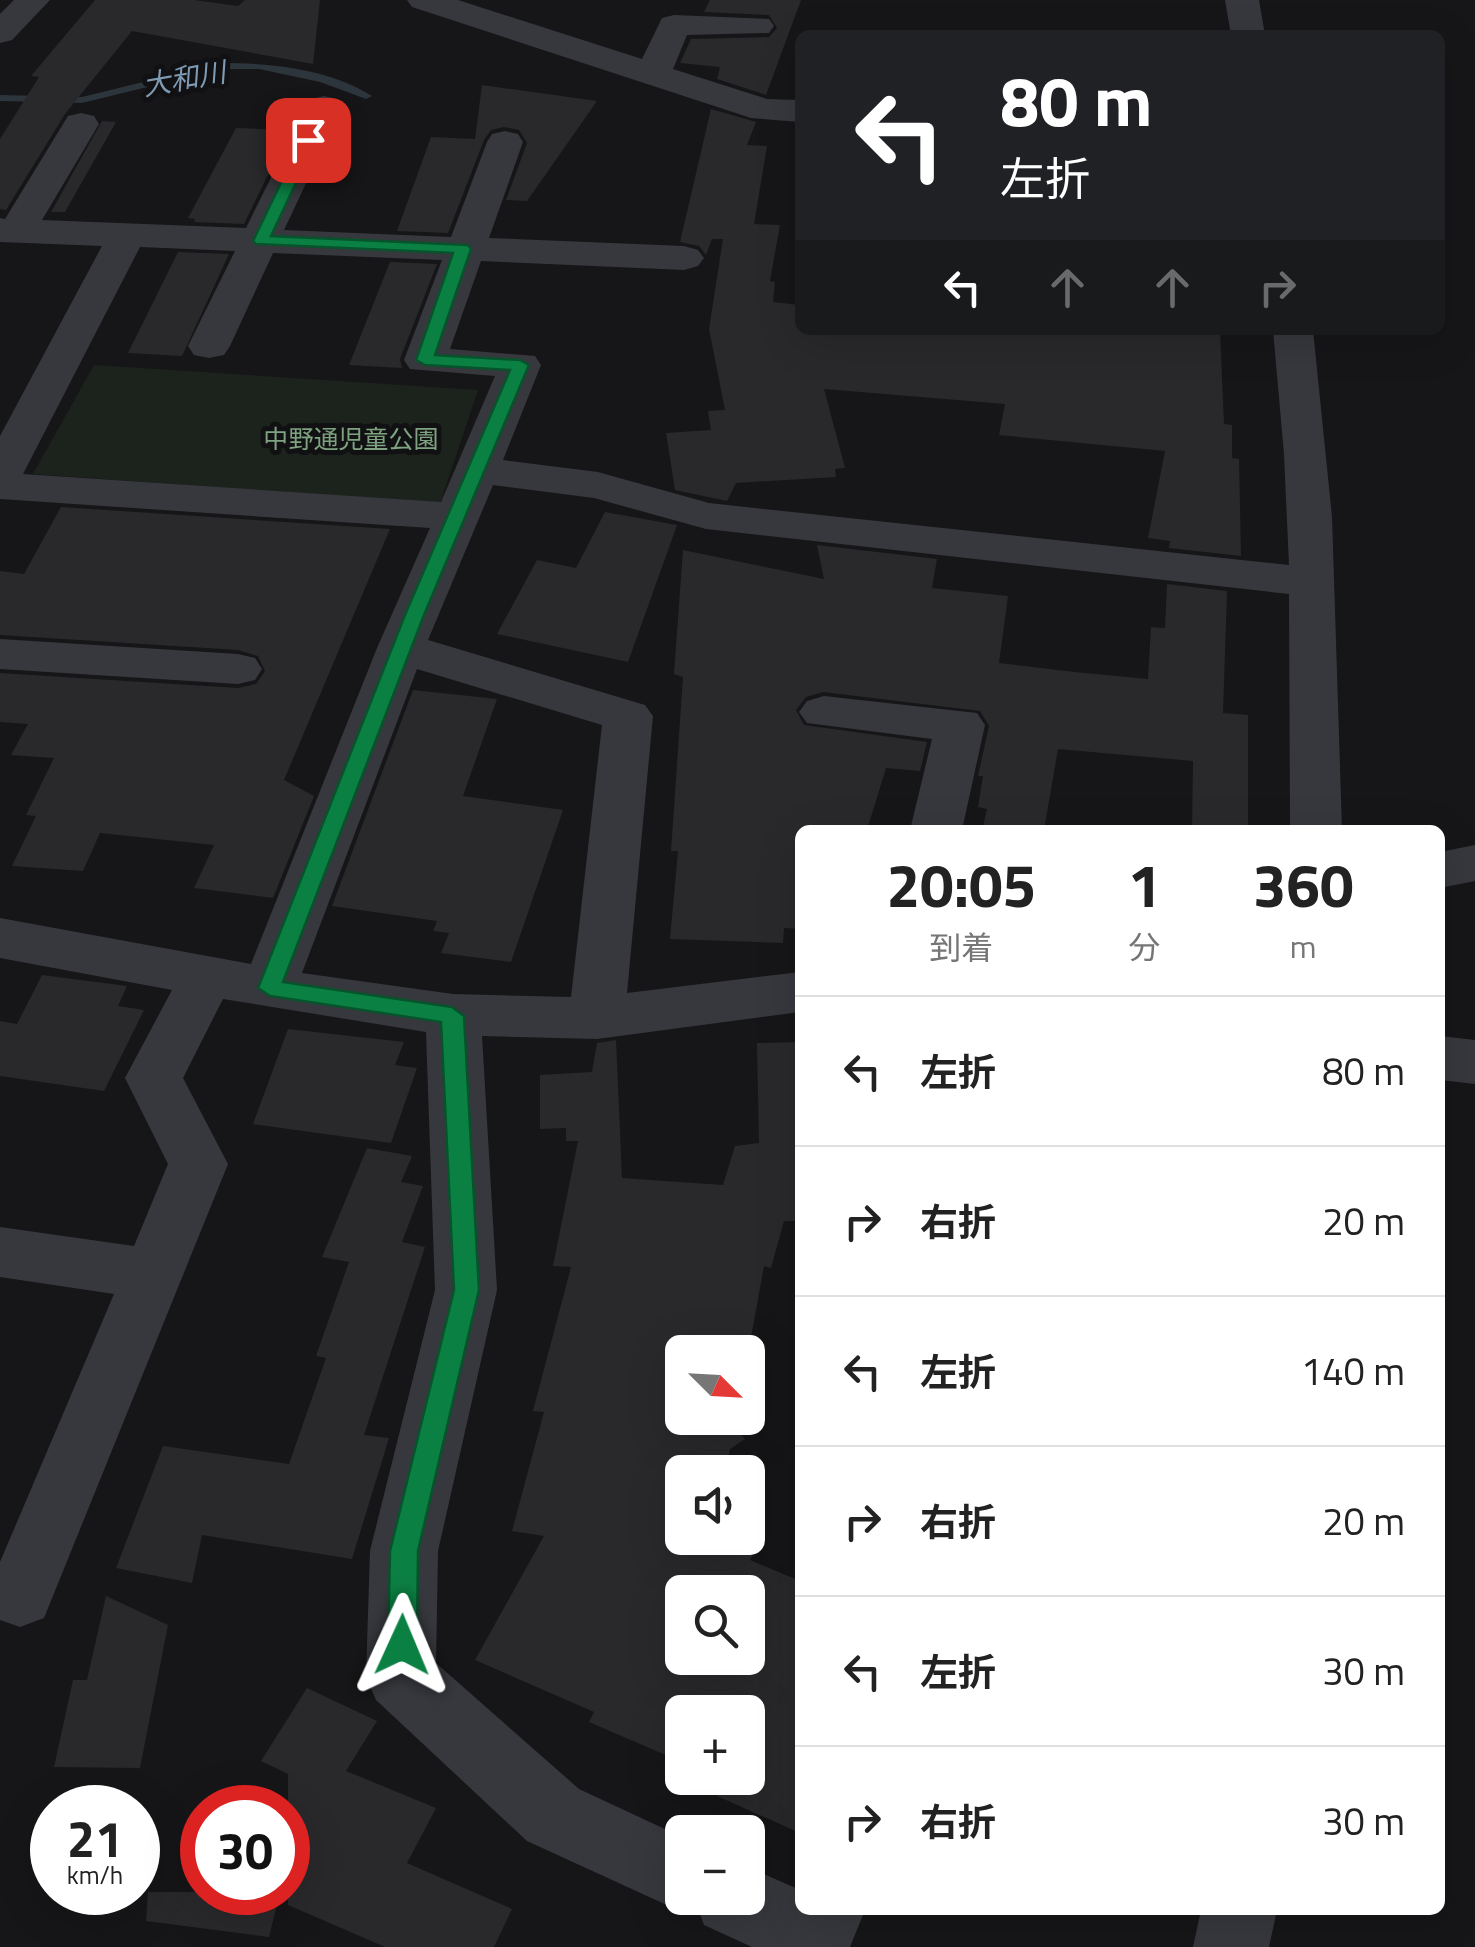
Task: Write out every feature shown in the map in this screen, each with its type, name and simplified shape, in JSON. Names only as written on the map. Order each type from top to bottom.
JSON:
[{"type":"street","points":[[0,33],[32,0]]},
{"type":"street","points":[[424,0],[764,110],[795,111]]},
{"type":"street","points":[[1242,0],[1247,30]]},
{"type":"street","points":[[653,74],[674,25],[757,26]]},
{"type":"street","points":[[209,346],[324,107]]},
{"type":"street","points":[[8,230],[81,124]]},
{"type":"street","points":[[270,988],[401,648],[520,365],[425,360],[504,142]]},
{"type":"street","points":[[8,230],[684,258]]},
{"type":"street","points":[[0,477],[126,235]]},
{"type":"street","points":[[1294,335],[1302,388],[1316,825]]},
{"type":"street","points":[[478,470],[598,485],[706,516],[1310,582]]},
{"type":"street","points":[[0,486],[454,516]]},
{"type":"street","points":[[401,648],[628,716],[597,1018]]},
{"type":"street","points":[[0,654],[238,669]]},
{"type":"street","points":[[824,712],[960,725],[937,825]]},
{"type":"street","points":[[1445,869],[1475,863]]},
{"type":"street","points":[[0,938],[270,988],[452,1016],[597,1018],[795,993]]},
{"type":"street","points":[[20,1596],[198,1164],[154,1078],[207,976]]},
{"type":"street","points":[[452,1016],[466,1290],[404,1551],[402,1677],[553,1815],[665,1867]]},
{"type":"street","points":[[1445,1059],[1475,1062]]},
{"type":"street","points":[[0,1252],[152,1274]]},
{"type":"street","points":[[765,1914],[816,1937],[826,1915]]},
{"type":"street","points":[[1231,1947],[1238,1915]]},
{"type":"green space","name":"中野通児童公園","points":[[94,365],[478,390],[440,503],[33,474]]},
{"type":"building","points":[[95,0],[194,0],[238,6],[245,0],[320,0],[313,64],[132,31],[65,114],[6,210],[0,209],[0,139],[39,77],[31,76]]},
{"type":"building","points":[[710,0],[801,0],[766,95],[717,79],[720,67],[680,63],[691,39],[769,37],[777,28],[769,15],[704,12]]},
{"type":"building","points":[[482,85],[597,101],[527,201],[506,200],[527,143],[519,130],[491,130],[448,233],[397,231],[431,137],[475,139]]},
{"type":"building","points":[[711,109],[756,122],[747,145],[767,146],[754,224],[780,225],[770,281],[775,282],[773,302],[795,304],[795,335],[1220,335],[1224,424],[1232,425],[1232,458],[1239,459],[1241,556],[1169,548],[1170,541],[1148,538],[1165,451],[999,435],[1005,404],[824,389],[845,468],[835,469],[836,477],[736,483],[727,501],[675,490],[666,433],[711,430],[708,411],[725,410],[709,329],[723,239],[712,239],[706,255],[699,246],[680,242]]},
{"type":"building","points":[[102,121],[116,122],[65,212],[51,212]]},
{"type":"building","points":[[236,128],[290,130],[244,224],[194,222],[195,219],[188,218]]},
{"type":"building","points":[[334,132],[344,133],[324,180],[312,180]]},
{"type":"building","points":[[178,252],[229,254],[182,356],[128,353]]},
{"type":"building","points":[[390,262],[437,264],[400,359],[402,368],[349,365]]},
{"type":"building","points":[[61,507],[390,529],[284,780],[314,796],[273,898],[194,888],[214,845],[100,833],[83,871],[12,866],[36,816],[26,815],[54,758],[11,755],[28,724],[0,722],[0,673],[238,688],[256,684],[265,671],[258,656],[238,650],[0,635],[0,571],[24,574]]},
{"type":"building","points":[[605,512],[677,525],[628,662],[497,634],[537,560],[576,568]]},
{"type":"building","points":[[817,545],[937,559],[932,588],[1008,596],[999,663],[1148,679],[1151,627],[1165,628],[1167,584],[1227,591],[1223,713],[1248,715],[1248,825],[1192,825],[1193,761],[1058,749],[1045,825],[983,825],[987,809],[978,807],[983,776],[978,776],[989,726],[980,711],[823,692],[806,697],[796,710],[804,725],[927,742],[920,771],[886,768],[869,825],[795,825],[795,929],[784,928],[783,943],[670,939],[678,851],[671,851],[683,677],[674,674],[683,550],[824,579]]},
{"type":"building","points":[[413,690],[497,699],[463,796],[563,810],[511,962],[441,953],[449,933],[433,931],[437,921],[332,906]]},
{"type":"building","points":[[42,975],[127,986],[118,1006],[144,1010],[104,1091],[0,1076],[0,1021],[17,1024]]},
{"type":"building","points":[[288,1029],[404,1042],[395,1065],[417,1068],[391,1143],[253,1124]]},
{"type":"building","points":[[616,1040],[622,1178],[723,1185],[735,1146],[759,1143],[757,1043],[795,1042],[795,1221],[784,1221],[771,1268],[764,1266],[751,1335],[665,1335],[665,1435],[742,1435],[745,1439],[730,1449],[729,1455],[665,1455],[665,1555],[752,1555],[750,1560],[795,1579],[795,1831],[717,1796],[765,1795],[765,1695],[665,1695],[665,1755],[589,1722],[594,1712],[475,1660],[544,1536],[512,1531],[544,1412],[533,1411],[571,1267],[553,1266],[578,1141],[566,1141],[566,1128],[540,1129],[540,1075],[592,1072],[597,1043]]},
{"type":"building","points":[[367,1148],[412,1156],[401,1182],[423,1186],[402,1242],[425,1247],[364,1435],[389,1438],[352,1559],[202,1535],[192,1583],[116,1568],[163,1446],[289,1464],[326,1358],[316,1356],[349,1262],[322,1257]]},
{"type":"building","points":[[106,1596],[168,1625],[140,1768],[54,1767],[73,1680],[87,1680]]},
{"type":"building","points":[[307,1688],[377,1721],[346,1771],[436,1808],[407,1863],[512,1909],[494,1947],[385,1947],[310,1915],[310,1785],[288,1785],[288,1774],[261,1761]]},
{"type":"building","points":[[160,1892],[180,1892],[180,1915],[274,1915],[269,1937],[146,1921],[146,1915],[160,1915]]},
{"type":"waterway","name":"大和川","points":[[0,98],[82,100],[221,66],[259,66],[323,79],[366,96]]},
{"type":"route","points":[[308,140],[261,241],[463,249],[425,360],[520,365],[414,615],[270,988],[452,1016],[466,1290],[404,1551],[402,1645]]}]
